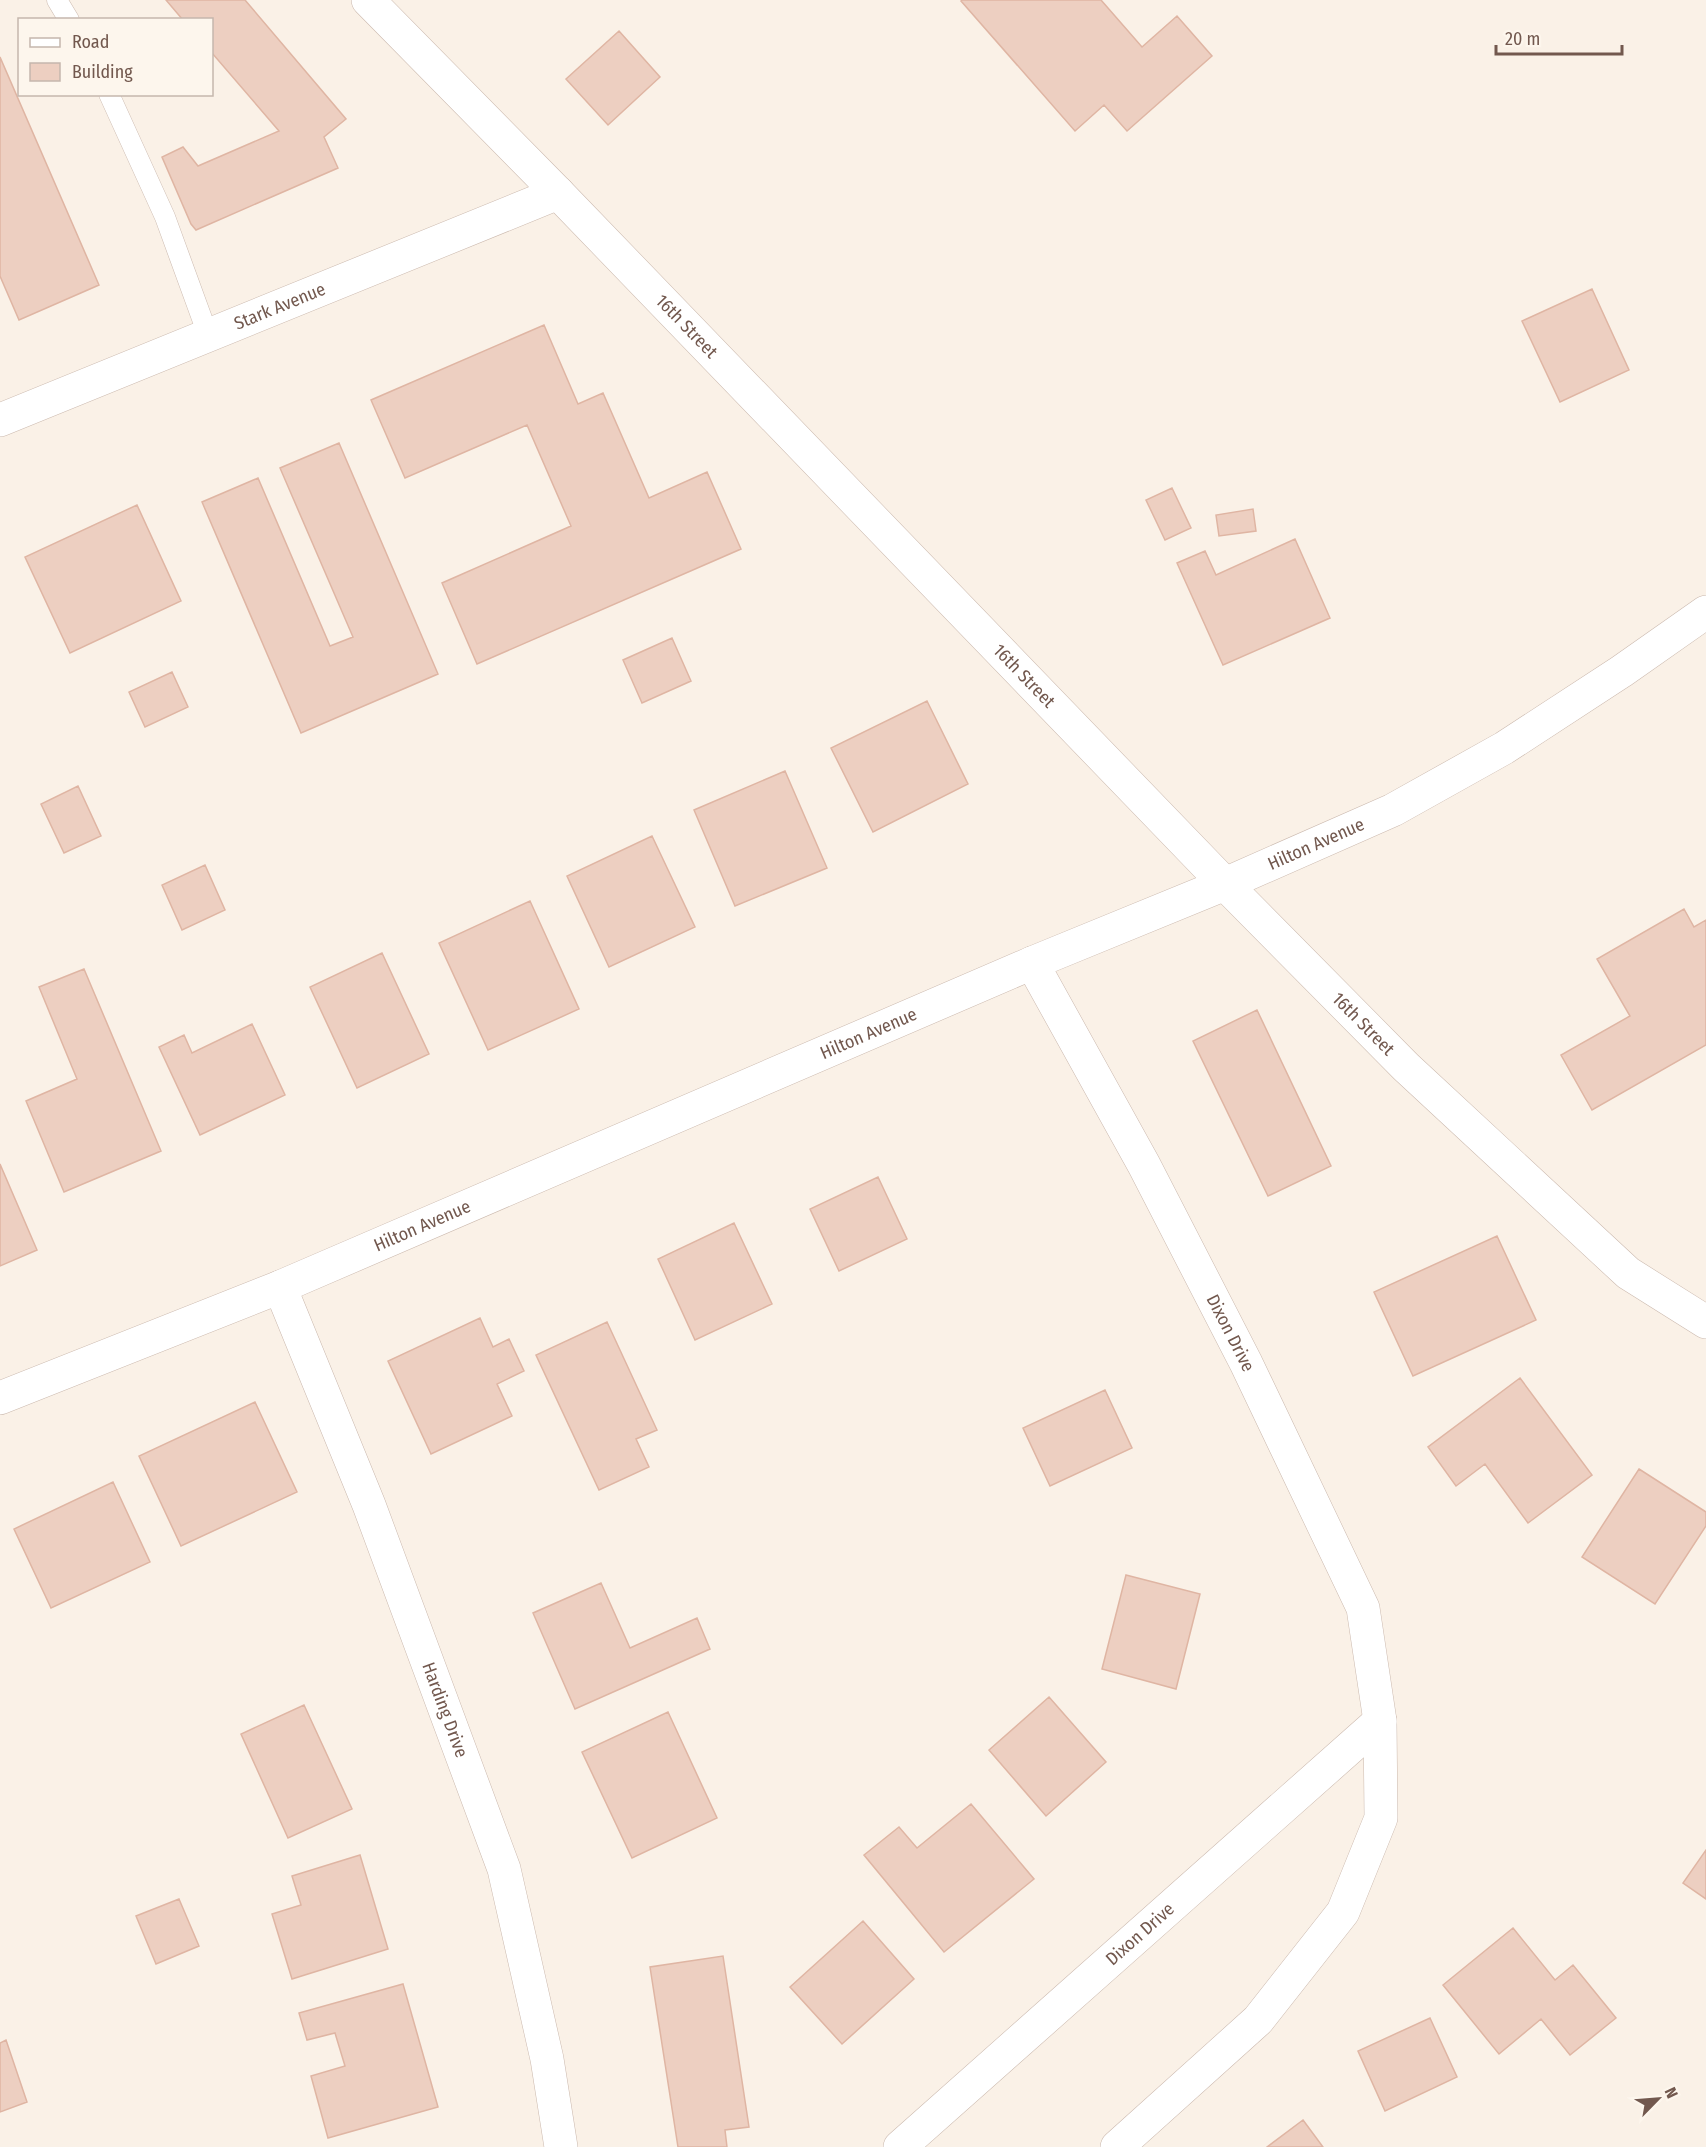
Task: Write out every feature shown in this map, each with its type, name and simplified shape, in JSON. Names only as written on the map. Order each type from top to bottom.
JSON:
[{"type":"street","name":"16th Street","points":[[368,0],[558,193],[1225,884],[1406,1067],[1628,1273],[1706,1322]]},
{"type":"street","name":"Stark Avenue","points":[[0,420],[558,193]]},
{"type":"street","name":"Hilton Avenue","points":[[0,1398],[280,1287],[1032,963],[1225,884],[1392,810],[1504,748],[1622,671],[1706,612]]},
{"type":"street","name":"Dixon Drive","points":[[1032,963],[1144,1165],[1246,1363],[1363,1608],[1380,1721],[1381,1818],[1343,1912],[1258,2020],[1118,2147]]},
{"type":"street","name":"Harding Drive","points":[[280,1287],[369,1505],[504,1869],[547,2059],[561,2147]]},
{"type":"street","name":"Dixon Drive","points":[[900,2147],[1380,1721]]},
{"type":"lane","points":[[57,0],[68,18]]},
{"type":"lane","points":[[110,96],[165,217],[208,335]]},
{"type":"building","points":[[166,0],[245,0],[346,119],[324,137],[338,168],[196,230],[191,224],[162,157],[183,147],[198,166],[279,131],[213,54],[213,18],[181,18]]},
{"type":"building","points":[[962,0],[1101,0],[1142,47],[1177,16],[1212,56],[1127,131],[1104,105],[1075,131]]},
{"type":"building","points":[[619,31],[660,77],[608,125],[566,79]]},
{"type":"building","points":[[0,57],[99,285],[19,320],[0,276]]},
{"type":"building","points":[[1592,289],[1629,370],[1560,402],[1522,321]]},
{"type":"building","points":[[544,325],[578,404],[603,393],[649,498],[707,472],[741,549],[477,664],[442,583],[571,526],[527,425],[405,478],[371,400]]},
{"type":"building","points":[[339,443],[438,674],[301,733],[202,502],[258,478],[330,646],[353,637],[280,468]]},
{"type":"building","points":[[1172,488],[1191,528],[1165,540],[1146,500]]},
{"type":"building","points":[[137,505],[181,601],[70,653],[25,557]]},
{"type":"building","points":[[1253,509],[1256,531],[1219,536],[1216,515]]},
{"type":"building","points":[[1295,539],[1330,618],[1223,665],[1177,563],[1205,551],[1216,575]]},
{"type":"building","points":[[672,638],[691,681],[642,703],[623,660]]},
{"type":"building","points":[[172,672],[188,707],[145,727],[129,692]]},
{"type":"building","points":[[927,701],[968,784],[873,832],[831,748]]},
{"type":"building","points":[[785,771],[827,868],[735,906],[694,810]]},
{"type":"building","points":[[78,786],[101,836],[64,853],[41,804]]},
{"type":"building","points":[[652,836],[695,927],[609,967],[567,876]]},
{"type":"building","points":[[205,865],[225,910],[182,930],[162,885]]},
{"type":"building","points":[[530,901],[579,1009],[488,1050],[439,943]]},
{"type":"building","points":[[1684,909],[1694,927],[1706,920],[1706,1045],[1592,1110],[1561,1055],[1630,1016],[1597,959]]},
{"type":"building","points":[[382,953],[429,1054],[357,1088],[310,987]]},
{"type":"building","points":[[84,969],[161,1151],[64,1192],[26,1101],[77,1079],[39,987]]},
{"type":"building","points":[[1257,1010],[1331,1166],[1268,1196],[1193,1041]]},
{"type":"building","points":[[252,1024],[285,1095],[200,1135],[159,1047],[184,1035],[192,1053]]},
{"type":"building","points":[[0,1164],[37,1250],[0,1266]]},
{"type":"building","points":[[878,1177],[907,1239],[839,1271],[810,1209]]},
{"type":"building","points":[[734,1223],[772,1304],[695,1340],[658,1259]]},
{"type":"building","points":[[1497,1236],[1536,1320],[1413,1376],[1374,1292]]},
{"type":"building","points":[[480,1318],[493,1347],[509,1339],[524,1371],[497,1384],[512,1416],[431,1454],[388,1361]]},
{"type":"building","points":[[607,1322],[657,1430],[636,1439],[649,1467],[599,1490],[536,1355]]},
{"type":"building","points":[[1520,1378],[1592,1475],[1528,1523],[1485,1464],[1456,1486],[1428,1447]]},
{"type":"building","points":[[1105,1390],[1132,1448],[1050,1486],[1023,1428]]},
{"type":"building","points":[[255,1402],[297,1492],[181,1546],[139,1456]]},
{"type":"building","points":[[1639,1469],[1706,1512],[1706,1526],[1655,1604],[1582,1557]]},
{"type":"building","points":[[113,1482],[150,1562],[51,1608],[14,1529]]},
{"type":"building","points":[[1126,1575],[1200,1594],[1176,1689],[1102,1669]]},
{"type":"building","points":[[601,1583],[630,1648],[697,1618],[710,1649],[575,1709],[533,1613]]},
{"type":"building","points":[[1049,1697],[1106,1762],[1046,1816],[989,1750]]},
{"type":"building","points":[[304,1705],[352,1809],[288,1838],[241,1734]]},
{"type":"building","points":[[668,1712],[717,1818],[632,1858],[582,1752]]},
{"type":"building","points":[[971,1804],[1034,1879],[944,1952],[864,1855],[899,1827],[917,1848]]},
{"type":"building","points":[[1706,1850],[1706,1899],[1683,1883]]},
{"type":"building","points":[[360,1855],[388,1949],[292,1979],[272,1914],[301,1905],[292,1876]]},
{"type":"building","points":[[179,1899],[199,1946],[156,1964],[136,1916]]},
{"type":"building","points":[[863,1921],[914,1979],[842,2044],[790,1987]]},
{"type":"building","points":[[1513,1928],[1555,1980],[1573,1965],[1616,2018],[1570,2055],[1541,2019],[1499,2054],[1443,1985]]},
{"type":"building","points":[[723,1956],[749,2127],[725,2130],[727,2147],[678,2147],[650,1967]]},
{"type":"building","points":[[403,1984],[438,2107],[328,2138],[311,2076],[345,2066],[335,2033],[307,2040],[299,2013]]},
{"type":"building","points":[[1430,2018],[1457,2077],[1385,2111],[1358,2051]]},
{"type":"building","points":[[6,2040],[27,2102],[0,2112],[0,2043]]},
{"type":"building","points":[[1303,2120],[1323,2147],[1267,2147]]}]
